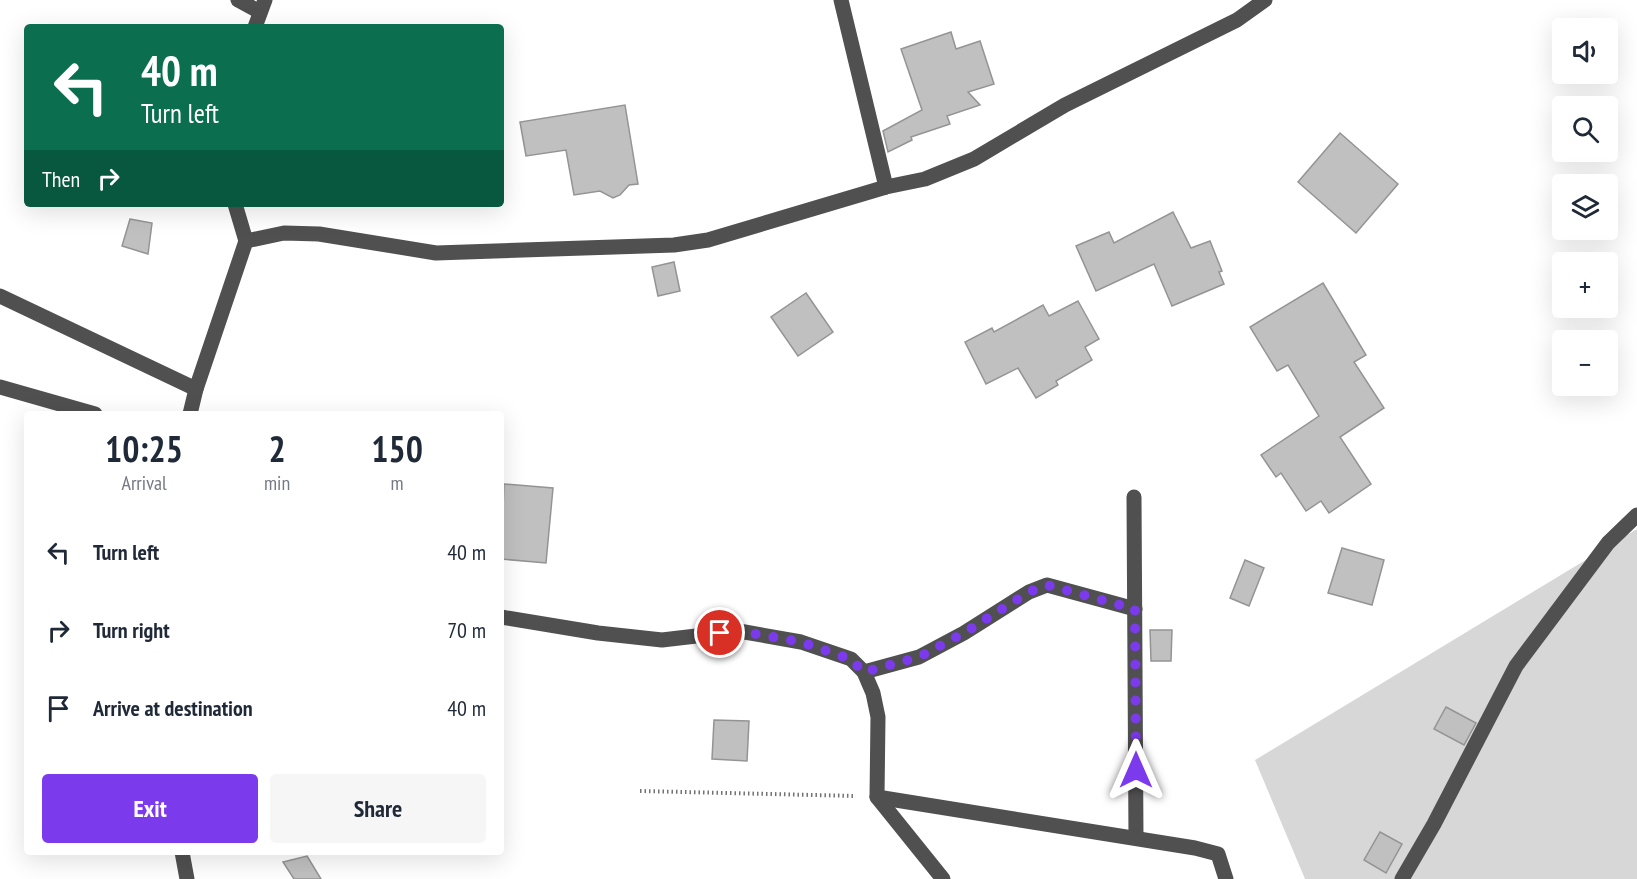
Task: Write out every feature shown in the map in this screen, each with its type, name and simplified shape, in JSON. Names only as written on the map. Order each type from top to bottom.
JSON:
[{"type":"street","points":[[238,0],[262,6],[256,24]]},
{"type":"street","points":[[841,0],[886,187]]},
{"type":"street","points":[[246,241],[284,233],[319,234],[436,253],[674,245],[708,240],[886,187],[925,179],[974,159],[1065,105],[1238,20],[1265,0]]},
{"type":"street","points":[[191,411],[246,241],[236,207]]},
{"type":"street","points":[[0,296],[196,389]]},
{"type":"street","points":[[0,387],[84,411]]},
{"type":"street","points":[[1134,497],[1136,838]]},
{"type":"street","points":[[1402,879],[1439,814],[1516,666],[1608,543],[1637,515]]},
{"type":"street","points":[[864,672],[919,657],[964,633],[1029,592],[1047,585],[1135,609]]},
{"type":"street","points":[[504,617],[598,633],[662,640],[739,631],[801,642],[850,659],[864,672],[873,693],[878,717],[878,797],[944,879]]},
{"type":"street","points":[[878,797],[1136,838],[1218,854],[1226,879]]},
{"type":"street","points":[[183,855],[187,879]]},
{"type":"path","points":[[640,790],[878,797]]},
{"type":"shaded area","points":[[1637,529],[1637,879],[1305,879],[1255,760]]},
{"type":"building","points":[[951,32],[956,49],[980,41],[994,84],[968,92],[980,105],[947,116],[950,124],[911,137],[912,140],[888,152],[883,131],[922,110],[901,49]]},
{"type":"building","points":[[625,105],[638,184],[629,185],[620,195],[613,198],[600,191],[574,195],[566,150],[526,156],[520,122]]},
{"type":"building","points":[[1340,133],[1398,184],[1356,233],[1298,182]]},
{"type":"building","points":[[1173,212],[1191,248],[1210,241],[1222,271],[1219,272],[1224,284],[1172,306],[1154,264],[1096,291],[1076,246],[1109,232],[1114,243]]},
{"type":"building","points":[[130,219],[152,223],[148,254],[122,246]]},
{"type":"building","points":[[674,262],[680,291],[658,296],[652,267]]},
{"type":"building","points":[[1323,283],[1366,355],[1354,362],[1384,408],[1340,437],[1371,484],[1329,513],[1321,501],[1306,511],[1281,473],[1276,477],[1261,455],[1319,416],[1288,365],[1277,371],[1250,327]]},
{"type":"building","points":[[806,293],[833,332],[798,356],[771,317]]},
{"type":"building","points":[[1078,301],[1099,339],[1085,347],[1092,360],[1056,381],[1058,385],[1036,398],[1018,368],[986,384],[965,342],[992,328],[994,332],[1043,305],[1049,316]]},
{"type":"building","points":[[504,484],[553,488],[546,563],[504,559]]},
{"type":"building","points":[[1342,548],[1384,560],[1372,605],[1328,593]]},
{"type":"building","points":[[1245,560],[1264,568],[1249,606],[1230,598]]},
{"type":"building","points":[[1150,630],[1172,630],[1171,661],[1151,661]]},
{"type":"building","points":[[1446,707],[1476,723],[1464,745],[1434,729]]},
{"type":"building","points":[[714,720],[749,721],[747,761],[712,759]]},
{"type":"building","points":[[1380,832],[1402,844],[1386,873],[1364,860]]},
{"type":"building","points":[[307,856],[321,879],[294,879],[283,862]]},
{"type":"route","points":[[720,633],[739,631],[801,642],[850,659],[864,672],[919,657],[964,633],[1029,592],[1047,585],[1135,609],[1136,770]]}]
